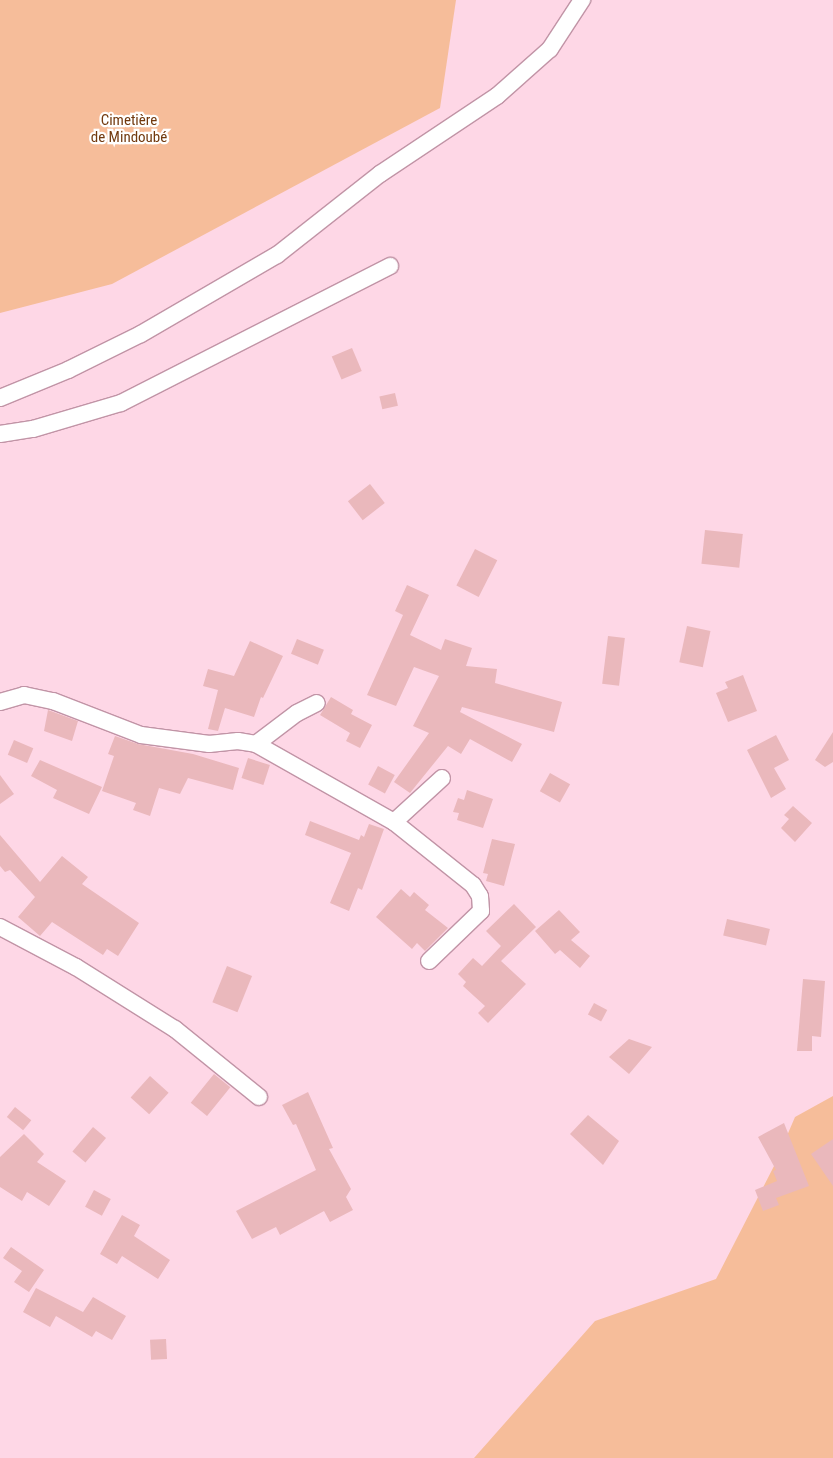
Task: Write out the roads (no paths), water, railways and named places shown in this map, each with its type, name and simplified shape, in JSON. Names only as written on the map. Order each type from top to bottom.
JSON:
[{"type":"street","points":[[0,398],[68,370],[141,334],[277,255],[380,174],[497,96],[550,49],[582,0]]},
{"type":"street","points":[[0,434],[33,429],[121,403],[390,266]]},
{"type":"street","points":[[0,702],[24,695],[54,701],[141,734],[209,744],[238,741],[256,744],[394,822],[472,885],[480,896],[481,911],[429,961]]},
{"type":"street","points":[[256,744],[297,713],[317,703]]},
{"type":"street","points":[[394,822],[442,778]]},
{"type":"street","points":[[0,927],[76,967],[175,1029],[259,1097]]},
{"type":"park label","name":"Cimetière de Mindoubé","points":[[129,128]]}]
